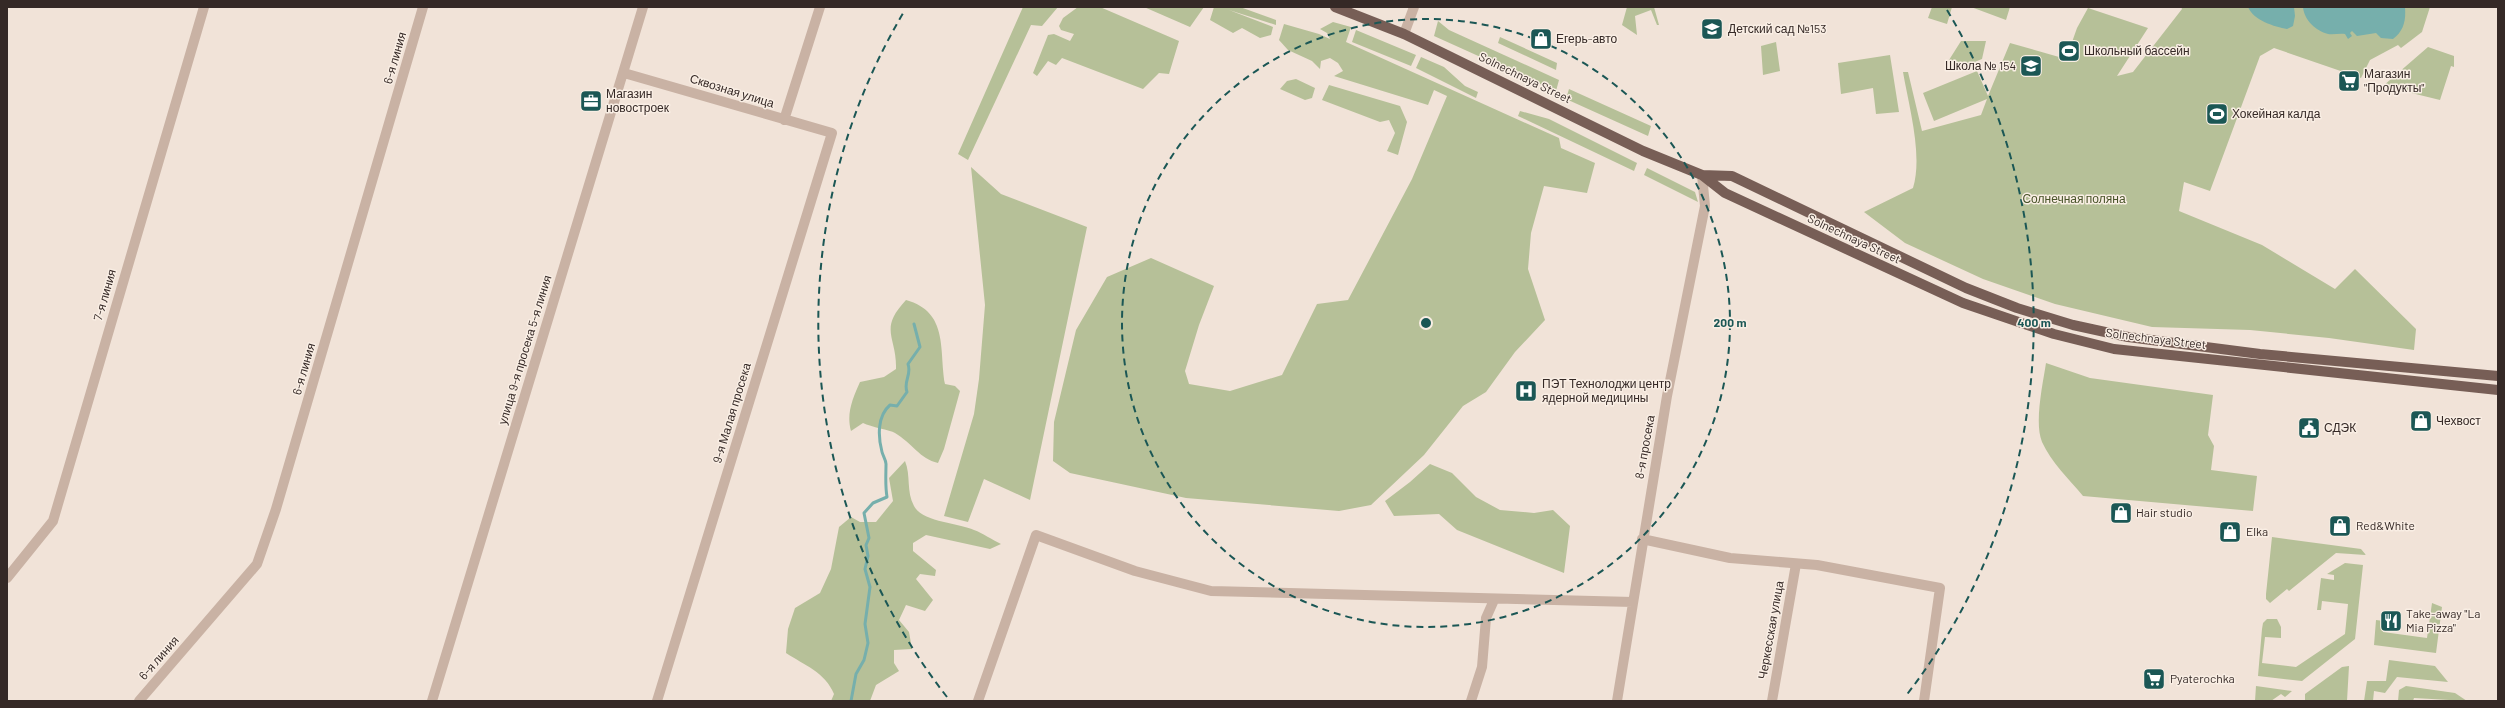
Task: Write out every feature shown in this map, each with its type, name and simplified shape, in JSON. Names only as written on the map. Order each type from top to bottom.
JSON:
[{"type":"main road","name":"Solnechnaya Street","points":[[1335,7],[1404,34],[1643,151],[1702,175],[1725,194],[1963,303],[2054,334],[2114,349],[2498,390]]},
{"type":"main road","name":"Solnechnaya Street","points":[[1702,175],[1732,176],[1966,288],[2017,308],[2073,325],[2128,337],[2267,354],[2498,376]]},
{"type":"street","name":"7-я линия","points":[[7,578],[53,521],[204,7]]},
{"type":"street","name":"6-я линия","points":[[139,701],[257,564],[276,508],[424,7]]},
{"type":"street","name":"улица 9-я просека 5-я линия","points":[[432,701],[643,7]]},
{"type":"street","points":[[784,120],[820,7]]},
{"type":"street","points":[[1404,34],[1414,7]]},
{"type":"street","name":"Сквозная улица","points":[[624,73],[832,134]]},
{"type":"street","name":"9-я Малая просека","points":[[657,701],[832,134]]},
{"type":"street","name":"8-я просека","points":[[1617,701],[1642,539],[1667,396],[1705,206],[1702,175]]},
{"type":"street","points":[[978,701],[1036,535],[1135,571],[1211,591],[1494,600],[1633,602]]},
{"type":"street","points":[[1642,539],[1730,558],[1817,565],[1940,588],[1924,701]]},
{"type":"street","name":"Черкесская улица","points":[[1772,701],[1796,564]]},
{"type":"street","points":[[1470,701],[1482,667],[1486,618],[1494,600]]},
{"type":"green space","points":[[1023,7],[1058,7],[1042,26],[1031,25],[968,160],[958,154]]},
{"type":"green space","points":[[1078,7],[1100,7],[1179,41],[1169,74],[1159,73],[1143,89],[1062,58],[1056,65],[1048,61],[1037,76],[1033,73],[1048,35],[1054,34],[1070,41],[1074,34],[1061,30],[1059,26],[1063,18]]},
{"type":"green space","points":[[1144,7],[1204,7],[1190,27]]},
{"type":"green space","points":[[1214,7],[1240,7],[1276,20],[1276,25],[1229,10],[1273,27],[1271,35],[1260,38],[1242,28],[1233,33],[1210,20]]},
{"type":"green space","points":[[1627,7],[1654,7],[1659,25],[1657,25],[1651,10],[1635,16],[1637,35],[1622,25]]},
{"type":"green space","points":[[1932,7],[1952,7],[1947,24],[1928,18]]},
{"type":"green space","points":[[1971,7],[2010,7],[2006,20]]},
{"type":"green space","name":"Солнечная поляна","points":[[2181,7],[2430,7],[2422,32],[2401,48],[2398,45],[2370,60],[2361,78],[2274,48],[2260,56],[2210,191],[2184,182],[2179,211],[2262,245],[2335,289],[2355,269],[2416,329],[2414,350],[2329,338],[2250,330],[2152,327],[2055,304],[1983,279],[1905,243],[1864,212],[1913,188],[1916,175],[1916,146],[1903,72],[1908,72],[1922,131],[1981,115],[1987,99],[1934,121],[1923,93],[1977,71],[1988,96],[2010,43],[2066,59],[2077,28],[2088,8],[2148,28],[2117,76],[2133,72],[2182,9]]},
{"type":"green space","points":[[1438,21],[1449,30],[1559,80],[1556,91],[1434,36]]},
{"type":"green space","points":[[1333,22],[1351,27],[1346,42],[1559,138],[1561,148],[1595,163],[1587,193],[1544,186],[1531,233],[1528,269],[1545,320],[1515,352],[1486,392],[1463,406],[1424,455],[1371,505],[1339,511],[1186,498],[1070,473],[1053,461],[1054,422],[1076,330],[1107,277],[1151,258],[1214,286],[1199,325],[1185,371],[1189,384],[1230,391],[1282,375],[1317,304],[1348,300],[1412,179],[1447,96],[1434,90],[1428,105],[1334,76],[1343,71],[1338,63],[1330,58],[1321,61],[1320,69],[1312,61],[1288,50],[1279,40],[1284,24],[1319,34],[1330,39],[1327,33],[1320,29]]},
{"type":"green space","points":[[1356,30],[1416,55],[1411,66],[1352,42]]},
{"type":"green space","points":[[1500,37],[1557,63],[1556,70],[1498,43]]},
{"type":"green space","points":[[1961,41],[1986,41],[1982,59],[1957,69],[1949,60]]},
{"type":"green space","points":[[1776,42],[1780,71],[1763,75],[1761,46]]},
{"type":"green space","points":[[2428,47],[2454,56],[2454,67],[2451,66],[2440,100],[2383,86]]},
{"type":"green space","points":[[1890,55],[1899,112],[1876,114],[1873,88],[1841,94],[1838,63]]},
{"type":"green space","points":[[1421,57],[1444,67],[1465,86],[1478,92],[1476,98],[1416,68]]},
{"type":"green space","points":[[1296,79],[1315,88],[1312,98],[1305,100],[1280,89],[1287,81]]},
{"type":"green space","points":[[1329,85],[1400,106],[1407,122],[1398,155],[1387,151],[1395,133],[1389,120],[1380,122],[1322,100]]},
{"type":"green space","points":[[1569,89],[1651,126],[1648,136],[1566,99]]},
{"type":"green space","points":[[1520,111],[1549,119],[1637,163],[1634,171],[1518,116]]},
{"type":"green space","points":[[971,167],[1001,194],[1087,227],[1030,500],[984,479],[968,522],[944,516],[974,414],[979,379],[985,305]]},
{"type":"green space","points":[[1647,168],[1695,192],[1698,202],[1644,175]]},
{"type":"green space","points":[[906,300],[920,306],[929,313],[936,323],[941,346],[945,384],[955,386],[960,391],[944,449],[938,463],[926,458],[893,432],[863,423],[851,431],[849,418],[851,406],[860,382],[884,377],[896,369],[896,358],[891,326],[898,310]]},
{"type":"green space","points":[[2046,363],[2090,378],[2213,395],[2208,435],[2214,446],[2211,470],[2257,476],[2253,511],[2083,496],[2050,456],[2042,442],[2039,414]]},
{"type":"green space","points":[[905,461],[908,472],[910,495],[914,506],[918,511],[933,519],[977,531],[1001,544],[990,549],[926,535],[913,543],[913,551],[936,570],[935,576],[920,574],[916,579],[933,600],[925,611],[906,605],[899,620],[909,632],[912,649],[894,650],[894,663],[899,671],[876,685],[870,701],[831,701],[834,694],[825,680],[813,670],[786,653],[788,629],[795,608],[820,593],[831,569],[839,527],[851,517],[860,522],[876,522],[893,501],[889,478]]},
{"type":"green space","points":[[1430,464],[1452,473],[1476,497],[1500,510],[1534,513],[1553,510],[1570,526],[1564,573],[1457,530],[1439,514],[1394,516],[1385,501],[1410,482]]},
{"type":"green space","points":[[2272,537],[2361,549],[2366,555],[2336,553],[2289,591],[2287,589],[2270,603],[2266,599],[2266,594]]},
{"type":"green space","points":[[2345,563],[2363,565],[2355,639],[2302,681],[2258,676],[2262,629],[2263,623],[2267,619],[2277,619],[2281,627],[2281,638],[2265,637],[2262,663],[2296,667],[2345,634],[2348,604],[2322,601],[2321,610],[2317,610],[2321,578],[2334,580],[2334,575],[2327,574]]},
{"type":"green space","points":[[2432,603],[2442,607],[2436,653],[2374,645],[2376,620],[2384,621],[2383,632],[2427,638]]},
{"type":"green space","points":[[2389,660],[2435,666],[2448,682],[2397,677],[2385,693],[2374,691],[2373,701],[2364,701],[2367,681],[2386,681]]},
{"type":"green space","points":[[2349,666],[2347,701],[2305,701],[2305,694],[2342,667]]},
{"type":"green space","points":[[2256,686],[2292,691],[2285,697],[2281,694],[2271,701],[2255,701]]},
{"type":"green space","points":[[2406,686],[2455,693],[2467,701],[2414,698],[2413,701],[2398,701],[2399,690]]},
{"type":"water","points":[[2248,7],[2294,7],[2295,16],[2293,26],[2287,29],[2271,25],[2255,16]]},
{"type":"water","points":[[2303,7],[2405,7],[2404,25],[2397,36],[2393,39],[2381,38],[2376,33],[2357,36],[2352,31],[2350,33],[2352,36],[2348,39],[2345,34],[2328,34],[2315,28],[2308,20]]},
{"type":"waterway","points":[[851,701],[856,674],[864,660],[868,643],[865,624],[870,587],[865,569],[868,556],[866,545],[869,538],[864,513],[873,503],[887,497],[886,462],[882,454],[879,433],[881,421],[886,410],[890,405],[897,406],[907,392],[906,385],[909,371],[908,364],[920,347],[914,324]]},
{"type":"place","name":"Детский сад №153","points":[[1712,29]]},
{"type":"place","name":"Егерь-авто","points":[[1541,39]]},
{"type":"place","name":"Школьный бассейн","points":[[2069,51]]},
{"type":"place","name":"Школа № 154","points":[[2031,66]]},
{"type":"place","name":"Магазин \"Продукты\"","points":[[2349,81]]},
{"type":"place","name":"Магазин новостроек","points":[[591,101]]},
{"type":"place","name":"Хокейная калда","points":[[2217,114]]},
{"type":"place","name":"ПЭТ Технолоджи центр ядерной медицины","points":[[1526,391]]},
{"type":"place","name":"Чехвост","points":[[2421,421]]},
{"type":"place","name":"СДЭК","points":[[2309,428]]},
{"type":"place","name":"Hair studio","points":[[2121,513]]},
{"type":"place","name":"Red&White","points":[[2340,526]]},
{"type":"place","name":"Elka","points":[[2230,532]]},
{"type":"place","name":"Take-away \"La Mia Pizza\"","points":[[2391,621]]},
{"type":"place","name":"Pyaterochka","points":[[2154,679]]}]
